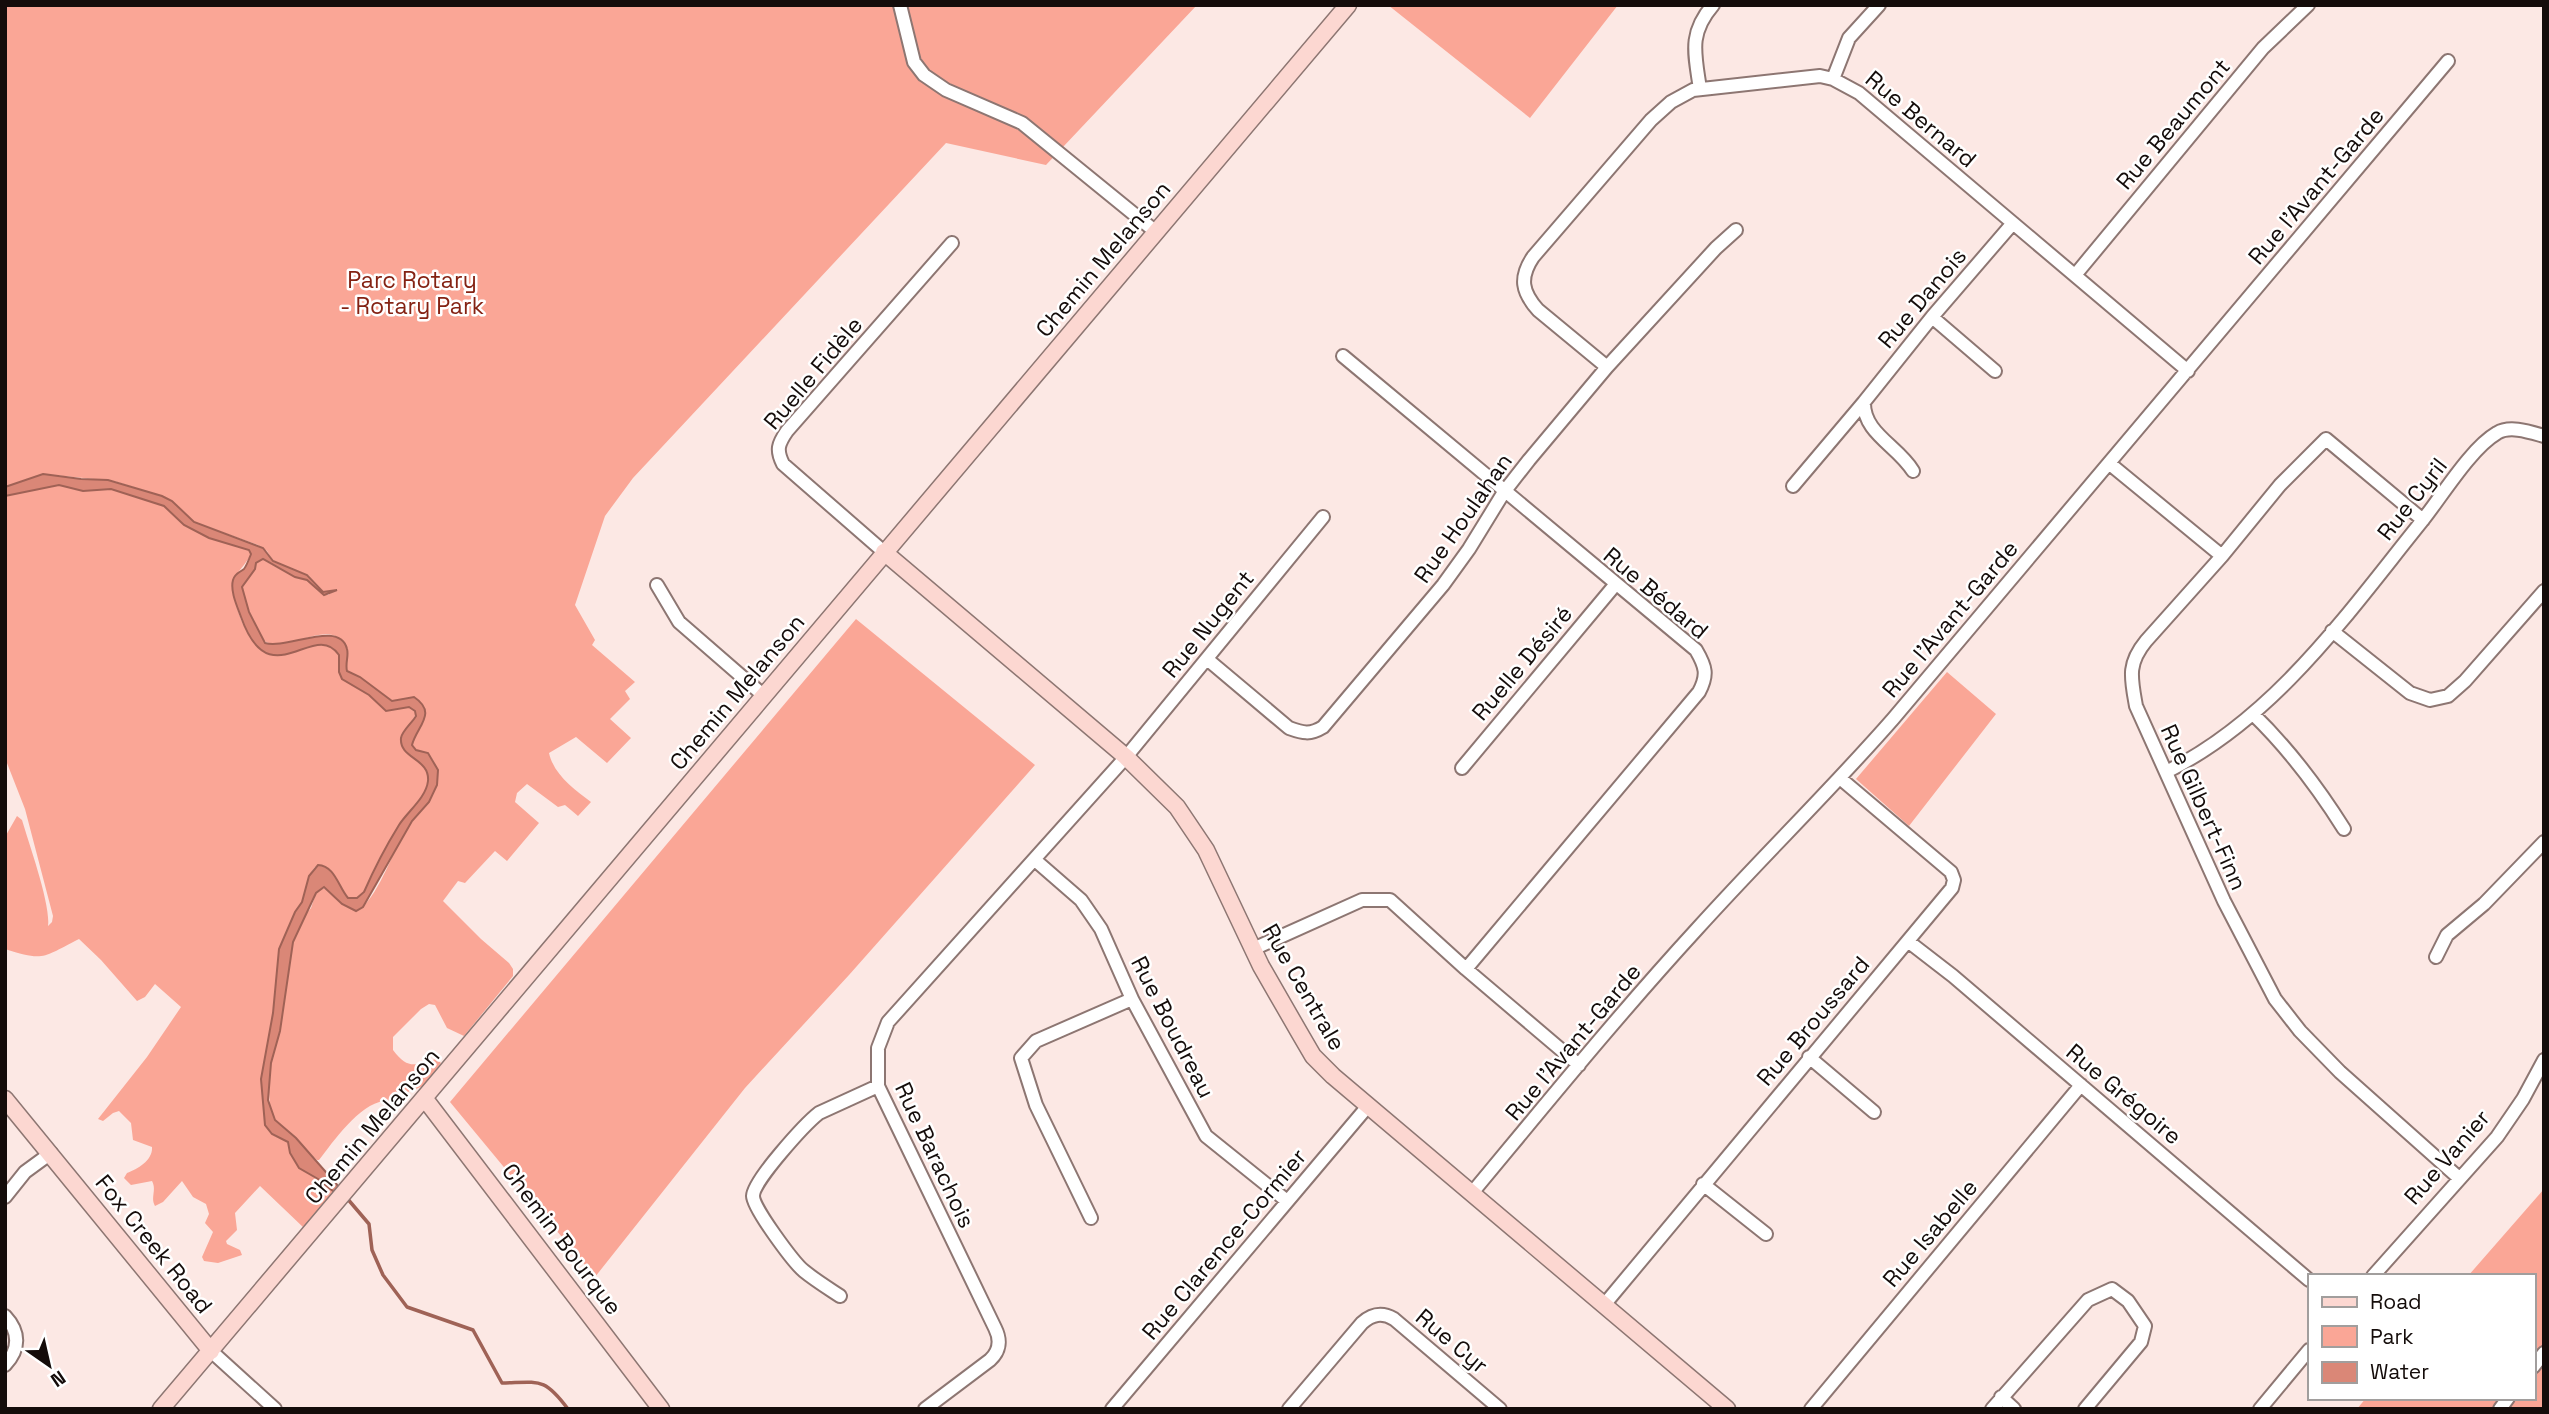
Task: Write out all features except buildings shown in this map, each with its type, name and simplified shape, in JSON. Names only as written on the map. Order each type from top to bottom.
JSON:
[{"type":"street","points":[[900,5],[915,62],[924,75],[946,90],[1023,123],[1156,232]]},
{"type":"street","name":"Chemin Melanson","points":[[162,1409],[1348,5]]},
{"type":"street","points":[[1700,89],[1695,36],[1697,26],[1713,5]]},
{"type":"street","points":[[1833,79],[1849,38],[1879,5]]},
{"type":"street","name":"Rue Beaumont","points":[[2076,274],[2263,48],[2308,5]]},
{"type":"street","name":"Rue l'Avant-Garde","points":[[1472,1193],[1578,1065],[1697,929],[1841,779],[2448,61]]},
{"type":"street","name":"Rue Bernard","points":[[1607,367],[1538,310],[1528,298],[1523,288],[1525,268],[1651,120],[1671,102],[1700,89],[1820,76],[1833,79],[1859,93],[2188,371]]},
{"type":"street","name":"Rue Danois","points":[[1793,486],[2013,223]]},
{"type":"street","name":"Rue Houlahan","points":[[1208,659],[1289,728],[1313,733],[1323,727],[1443,584],[1469,549],[1504,492],[1607,367],[1716,248],[1737,230]]},
{"type":"street","name":"Ruelle Fidèle","points":[[884,552],[790,470],[778,454],[778,447],[787,431],[952,243]]},
{"type":"street","points":[[1932,317],[1995,371]]},
{"type":"street","name":"Rue Bédard","points":[[1343,356],[1696,650],[1705,665],[1706,678],[1699,692],[1466,970]]},
{"type":"street","points":[[1864,402],[1864,415],[1870,426],[1905,457],[1913,471]]},
{"type":"street","name":"Rue Cyril","points":[[2166,772],[2197,757],[2228,736],[2282,687],[2423,520],[2477,448],[2500,431],[2524,430],[2544,436]]},
{"type":"street","name":"Rue Gilbert-Finn","points":[[2423,520],[2326,439],[2280,485],[2134,656],[2131,681],[2136,706],[2224,901],[2275,999],[2300,1031],[2340,1072],[2459,1178]]},
{"type":"street","points":[[2110,464],[2222,556]]},
{"type":"street","name":"Rue Nugent","points":[[1126,757],[1323,517]]},
{"type":"street","name":"Rue Centrale","points":[[884,552],[1126,757],[1177,807],[1206,850],[1253,949],[1313,1056],[1368,1106],[1727,1409]]},
{"type":"street","points":[[657,585],[679,622],[763,695]]},
{"type":"street","name":"Ruelle Désiré","points":[[1462,768],[1615,585]]},
{"type":"street","points":[[2332,631],[2410,693],[2430,700],[2448,696],[2465,681],[2544,591]]},
{"type":"street","points":[[2253,714],[2279,738],[2302,767],[2344,829]]},
{"type":"street","name":"Rue Barachois","points":[[925,1409],[993,1358],[998,1349],[999,1337],[878,1086],[878,1048],[888,1022],[1126,757]]},
{"type":"street","name":"Rue Broussard","points":[[1604,1305],[1809,1057],[1909,943],[1954,884],[1953,876],[1841,779]]},
{"type":"street","points":[[2436,957],[2447,935],[2484,904],[2544,842]]},
{"type":"street","name":"Rue Boudreau","points":[[1035,860],[1081,900],[1101,929],[1132,999],[1206,1136],[1287,1201]]},
{"type":"street","points":[[1253,949],[1362,900],[1390,900],[1466,970],[1578,1065]]},
{"type":"street","name":"Rue Grégoire","points":[[1909,943],[1953,976],[2308,1279]]},
{"type":"street","points":[[1091,1218],[1036,1105],[1021,1058],[1035,1041],[1132,999]]},
{"type":"street","points":[[1809,1057],[1874,1112]]},
{"type":"street","name":"Rue Vanier","points":[[2375,1274],[2497,1137],[2523,1099],[2544,1060]]},
{"type":"street","name":"Rue Isabelle","points":[[1811,1409],[2081,1085]]},
{"type":"street","points":[[839,1296],[802,1270],[761,1216],[754,1205],[752,1195],[771,1165],[819,1113],[878,1086]]},
{"type":"street","name":"Fox Creek Road","points":[[5,1099],[211,1351],[275,1409]]},
{"type":"street","name":"Chemin Bourque","points":[[425,1099],[661,1409]]},
{"type":"street","name":"Rue Clarence-Cormier","points":[[1112,1409],[1368,1106]]},
{"type":"street","points":[[5,1196],[26,1172],[51,1153]]},
{"type":"street","points":[[1703,1184],[1766,1234]]},
{"type":"street","points":[[1992,1409],[2088,1300],[2112,1289],[2127,1301],[2145,1326],[2141,1342],[2085,1409]]},
{"type":"street","name":"Rue Cyr","points":[[1289,1409],[1359,1326],[1370,1317],[1381,1315],[1394,1320],[1500,1409]]},
{"type":"street","points":[[5,1316],[16,1331],[18,1341],[16,1351],[5,1365]]},
{"type":"street","points":[[2260,1409],[2308,1351]]},
{"type":"street","points":[[2001,1397],[2014,1409]]},
{"type":"green space","name":"Parc Rotary - Rotary Park","points":[[5,5],[1197,5],[1046,165],[946,143],[633,478],[605,516],[575,605],[595,640],[592,645],[635,682],[625,691],[630,699],[610,719],[631,738],[607,763],[576,737],[549,753],[560,775],[591,802],[578,816],[565,805],[558,807],[527,784],[517,793],[515,802],[539,823],[507,861],[495,851],[465,883],[458,881],[443,901],[509,963],[513,976],[464,1036],[447,1028],[435,1005],[429,1004],[421,1009],[393,1037],[393,1050],[408,1063],[417,1064],[436,1059],[441,1063],[423,1086],[416,1089],[412,1087],[401,1102],[384,1101],[356,1116],[319,1160],[275,1120],[270,1108],[271,1063],[280,1031],[290,950],[301,920],[311,908],[316,893],[321,888],[330,892],[345,906],[359,910],[363,907],[377,887],[405,831],[433,794],[438,780],[435,764],[428,753],[416,750],[412,745],[424,720],[425,709],[414,697],[392,701],[360,677],[347,671],[346,647],[337,637],[317,635],[283,644],[272,644],[263,640],[243,598],[242,587],[258,560],[263,559],[304,578],[323,592],[308,575],[273,561],[267,551],[258,545],[194,522],[172,501],[162,496],[114,481],[43,474],[5,487]]},
{"type":"green space","points":[[1388,5],[1618,5],[1530,118]]},
{"type":"green space","points":[[59,485],[83,491],[111,489],[139,497],[168,508],[184,525],[209,538],[249,550],[251,554],[234,579],[233,586],[241,620],[252,636],[274,656],[323,644],[333,648],[339,655],[339,672],[342,679],[369,695],[386,711],[409,707],[416,713],[403,735],[402,742],[407,753],[426,769],[427,785],[422,796],[403,820],[380,857],[364,892],[357,898],[348,898],[338,885],[336,877],[315,867],[302,902],[279,949],[273,1013],[261,1079],[263,1100],[275,1136],[288,1142],[290,1153],[335,1193],[304,1228],[260,1186],[235,1213],[237,1230],[226,1241],[240,1250],[242,1255],[218,1263],[204,1261],[202,1257],[213,1232],[205,1223],[209,1214],[206,1204],[193,1197],[182,1181],[163,1202],[155,1206],[152,1181],[131,1185],[124,1178],[147,1160],[152,1147],[133,1140],[131,1123],[119,1111],[103,1121],[98,1119],[147,1057],[181,1007],[155,984],[145,997],[137,1001],[79,939],[44,956],[5,949],[5,837],[17,816],[22,820],[39,874],[48,926],[53,916],[25,809],[5,758],[5,496]]},
{"type":"green space","points":[[856,619],[1035,765],[745,1088],[595,1277],[450,1102]]},
{"type":"green space","points":[[1947,672],[1996,714],[1909,826],[1856,779]]},
{"type":"green space","points":[[2544,1189],[2544,1409],[2357,1409],[2364,1400],[2535,1400],[2535,1274],[2470,1274]]},
{"type":"water","points":[[43,474],[108,480],[162,496],[172,501],[194,522],[263,548],[273,561],[307,575],[323,592],[337,590],[324,595],[307,580],[295,577],[263,559],[256,563],[255,569],[242,587],[249,612],[265,643],[286,643],[311,637],[334,636],[342,640],[347,649],[347,671],[360,677],[392,701],[414,697],[425,709],[424,720],[412,745],[416,750],[428,753],[438,770],[437,785],[429,802],[412,821],[363,907],[356,911],[342,904],[324,887],[316,893],[293,942],[280,1031],[271,1063],[268,1100],[275,1120],[296,1138],[339,1187],[334,1192],[299,1168],[290,1153],[288,1142],[272,1134],[265,1125],[261,1079],[273,1013],[279,949],[302,902],[309,876],[318,865],[324,866],[332,873],[348,898],[357,898],[364,892],[399,825],[424,793],[428,781],[427,773],[405,750],[401,738],[416,716],[415,711],[409,707],[386,711],[369,695],[342,679],[339,672],[339,655],[329,646],[317,645],[278,655],[265,652],[253,641],[241,617],[232,589],[235,576],[248,562],[251,554],[249,550],[209,538],[184,525],[164,506],[111,489],[83,491],[59,485],[5,496],[5,487]]},
{"type":"waterway","points":[[346,1197],[369,1224],[372,1250],[383,1275],[407,1307],[473,1330],[502,1383],[533,1382],[547,1386],[568,1409]]}]
